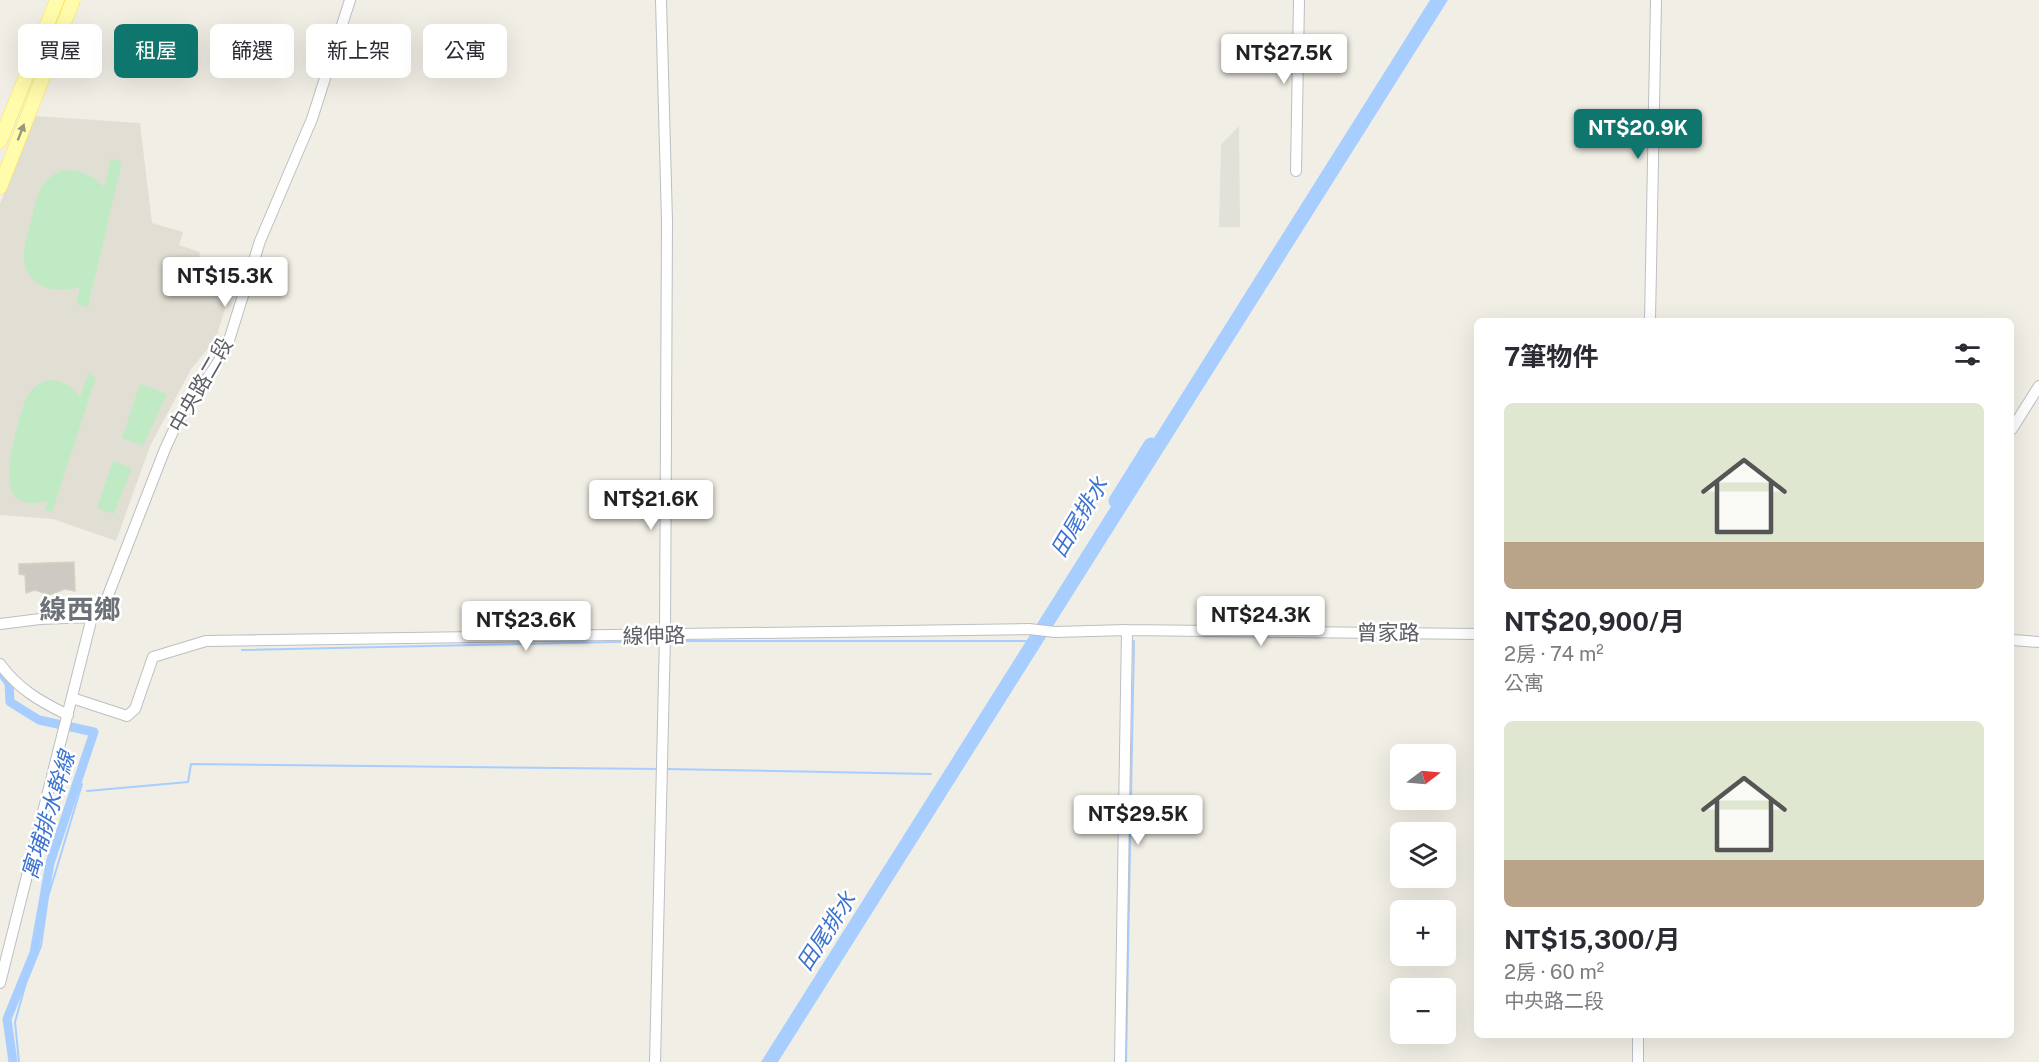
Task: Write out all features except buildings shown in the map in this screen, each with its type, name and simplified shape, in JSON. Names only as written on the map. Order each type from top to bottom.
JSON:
[{"type":"main road","points":[[0,141],[57,0]]},
{"type":"main road","points":[[0,187],[73,0]]},
{"type":"street","name":"中央路二段","points":[[0,983],[92,617],[105,603],[149,485],[176,425],[226,350],[260,241],[312,119],[350,0]]},
{"type":"street","points":[[655,1062],[665,636],[664,357],[667,221],[664,52],[660,0]]},
{"type":"street","points":[[1296,171],[1299,0]]},
{"type":"street","points":[[1650,318],[1656,0]]},
{"type":"street","points":[[2014,426],[2039,386]]},
{"type":"street","points":[[0,624],[40,619],[92,617]]},
{"type":"street","name":"線伸路","points":[[72,698],[127,716],[135,708],[153,657],[206,640],[665,636],[1029,629],[1048,631]]},
{"type":"street","points":[[1120,1062],[1127,630]]},
{"type":"street","name":"曾家路","points":[[1048,631],[1474,633]]},
{"type":"street","points":[[2014,640],[2039,642]]},
{"type":"street","points":[[0,664],[10,678],[38,700],[68,715]]},
{"type":"street","points":[[1638,1038],[1638,1062]]},
{"type":"shaded area","points":[[35,116],[140,123],[152,223],[183,232],[179,245],[200,252],[197,275],[232,285],[216,339],[191,369],[150,446],[116,541],[53,519],[0,515],[0,204]]},
{"type":"shaded area","points":[[1239,126],[1240,227],[1219,227],[1221,145]]},
{"type":"green space","points":[[111,159],[122,162],[88,307],[76,304],[80,287],[53,289],[44,287],[30,277],[26,268],[24,249],[36,199],[49,179],[56,173],[73,170],[89,176],[104,187]]},
{"type":"green space","points":[[88,374],[96,377],[52,512],[45,510],[48,500],[32,503],[16,498],[11,490],[10,465],[18,422],[26,398],[38,384],[52,380],[66,385],[80,397]]},
{"type":"green space","points":[[140,384],[167,394],[143,446],[122,438]]},
{"type":"green space","points":[[113,461],[132,468],[114,514],[97,508]]},
{"type":"water","points":[[1430,0],[1448,0],[778,1062],[761,1062]]},
{"type":"waterway","name":"田尾排水","points":[[1116,501],[1151,445]]},
{"type":"waterway","points":[[242,650],[662,641]]},
{"type":"waterway","points":[[668,641],[1028,641]]},
{"type":"waterway","points":[[1126,1062],[1134,641]]},
{"type":"waterway","name":"寓埔排水幹線","points":[[0,671],[9,683],[10,702],[39,720],[94,732],[50,863],[34,953],[7,1019],[13,1062]]},
{"type":"waterway","points":[[87,791],[188,782],[191,764],[660,769]]},
{"type":"waterway","points":[[665,769],[931,774]]},
{"type":"waterway","points":[[19,1062],[15,1022],[26,983],[41,946],[48,897],[82,784]]},
{"type":"district","name":"線西鄉","points":[[80,610]]}]
